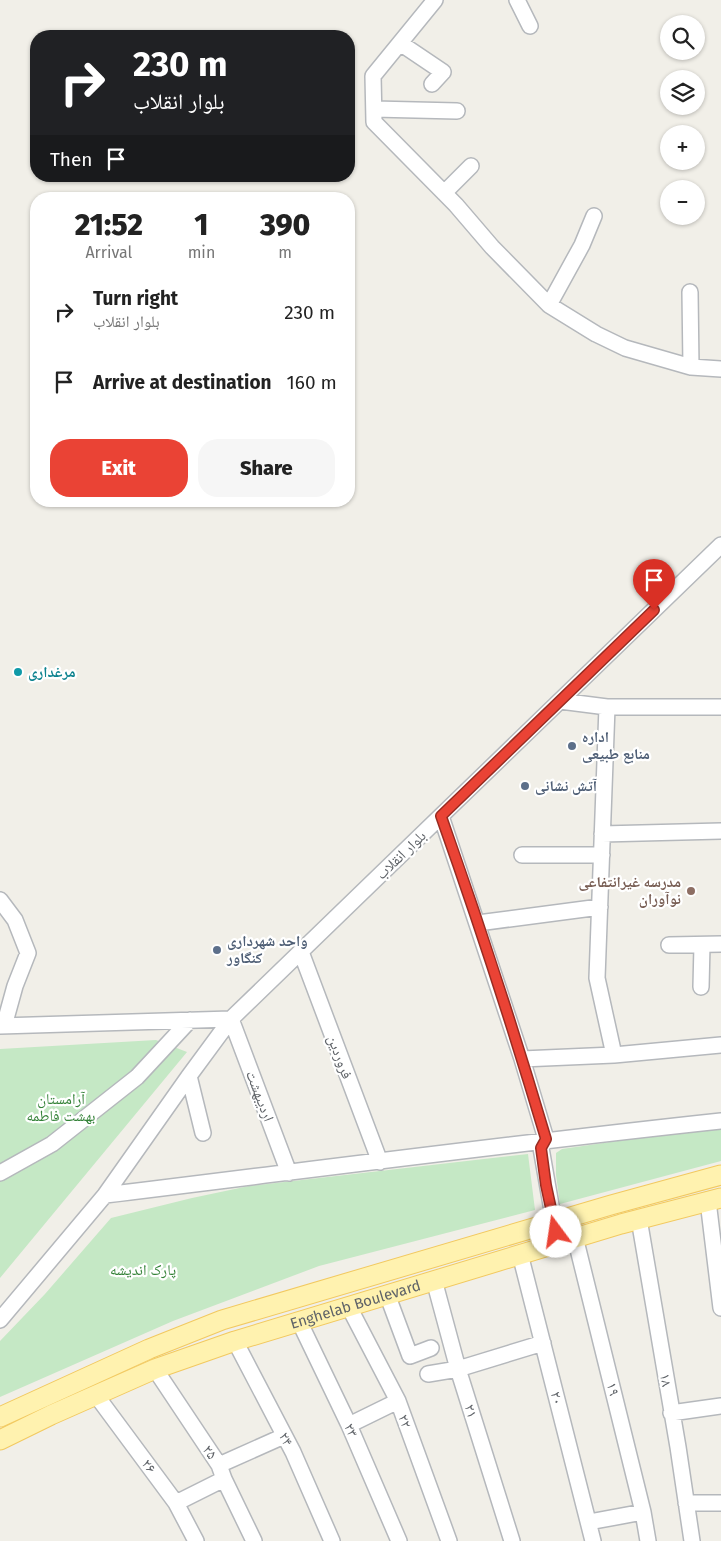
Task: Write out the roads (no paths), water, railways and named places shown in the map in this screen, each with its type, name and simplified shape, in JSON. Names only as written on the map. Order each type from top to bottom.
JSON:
[{"type":"main road","name":"Enghelab Boulevard","points":[[0,1417],[149,1349],[222,1320],[721,1174]]},
{"type":"main road","name":"Enghelab Boulevard","points":[[0,1440],[51,1415],[155,1370],[235,1341],[567,1240],[715,1199]]},
{"type":"main road","points":[[554,1222],[567,1240]]},
{"type":"street","points":[[435,0],[373,76],[374,122],[444,193],[492,247],[549,305],[596,334],[625,348],[691,367],[721,369]]},
{"type":"street","points":[[517,0],[530,26]]},
{"type":"street","points":[[400,43],[443,72],[432,84]]},
{"type":"street","points":[[374,109],[457,111]]},
{"type":"street","points":[[444,193],[471,166]]},
{"type":"street","points":[[549,305],[582,244],[594,216]]},
{"type":"street","points":[[690,292],[691,367]]},
{"type":"street","name":"بلوار انقلاب","points":[[0,1320],[105,1195],[231,1019],[721,545]]},
{"type":"street","points":[[560,701],[607,707],[721,707]]},
{"type":"street","points":[[607,707],[597,978],[614,1055]]},
{"type":"street","points":[[441,816],[478,923],[546,1139],[541,1148],[554,1222]]},
{"type":"street","points":[[602,834],[721,831]]},
{"type":"street","points":[[522,855],[602,855]]},
{"type":"street","points":[[0,900],[15,920],[28,954],[2,1026],[231,1019]]},
{"type":"street","points":[[478,923],[600,907]]},
{"type":"street","points":[[669,945],[721,944]]},
{"type":"street","points":[[701,987],[702,945]]},
{"type":"street","name":"فروردین","points":[[301,952],[380,1162]]},
{"type":"street","name":"اردیبهشت","points":[[231,1019],[289,1173]]},
{"type":"street","points":[[0,1173],[52,1144],[137,1076],[190,1020]]},
{"type":"street","points":[[522,1059],[614,1055],[721,1044]]},
{"type":"street","points":[[189,1076],[203,1133]]},
{"type":"street","points":[[105,1195],[380,1162],[546,1139],[721,1121]]},
{"type":"street","points":[[715,1199],[721,1308]]},
{"type":"street","name":"۱۸","points":[[639,1219],[692,1541]]},
{"type":"street","name":"۱۹","points":[[567,1240],[643,1512],[648,1541]]},
{"type":"street","name":"۲۰","points":[[520,1254],[593,1541]]},
{"type":"street","name":"۲۱","points":[[434,1280],[458,1369],[512,1541]]},
{"type":"street","points":[[387,1294],[410,1356],[431,1348]]},
{"type":"street","name":"۲۲","points":[[349,1306],[398,1401],[449,1541]]},
{"type":"street","name":"۲۳","points":[[299,1321],[349,1425],[399,1541]]},
{"type":"street","name":"۲۴","points":[[235,1341],[284,1436],[332,1541]]},
{"type":"street","points":[[428,1374],[458,1369],[543,1343]]},
{"type":"street","name":"۲۵","points":[[155,1370],[219,1465],[224,1480],[254,1541]]},
{"type":"street","name":"۲۶","points":[[96,1395],[176,1502],[196,1541]]},
{"type":"street","points":[[349,1425],[398,1401]]},
{"type":"street","points":[[671,1412],[721,1406]]},
{"type":"street","points":[[219,1465],[284,1436]]},
{"type":"street","points":[[176,1502],[224,1480]]},
{"type":"street","points":[[686,1503],[721,1502]]},
{"type":"street","points":[[588,1522],[643,1512]]},
{"type":"place","name":"مرغداری","points":[[18,672]]},
{"type":"place","name":"اداره منابع طبیعی","points":[[572,746]]},
{"type":"place","name":"آتش نشانی","points":[[525,786]]},
{"type":"place","name":"مدرسه غیرانتفاعی نوآوران","points":[[691,891]]},
{"type":"place","name":"واحد شهرداری کنگاور","points":[[217,950]]},
{"type":"park label","name":"آرامستان بهشت فاطمه","points":[[61,1108]]},
{"type":"park label","name":"پارک اندیشه","points":[[143,1270]]}]
